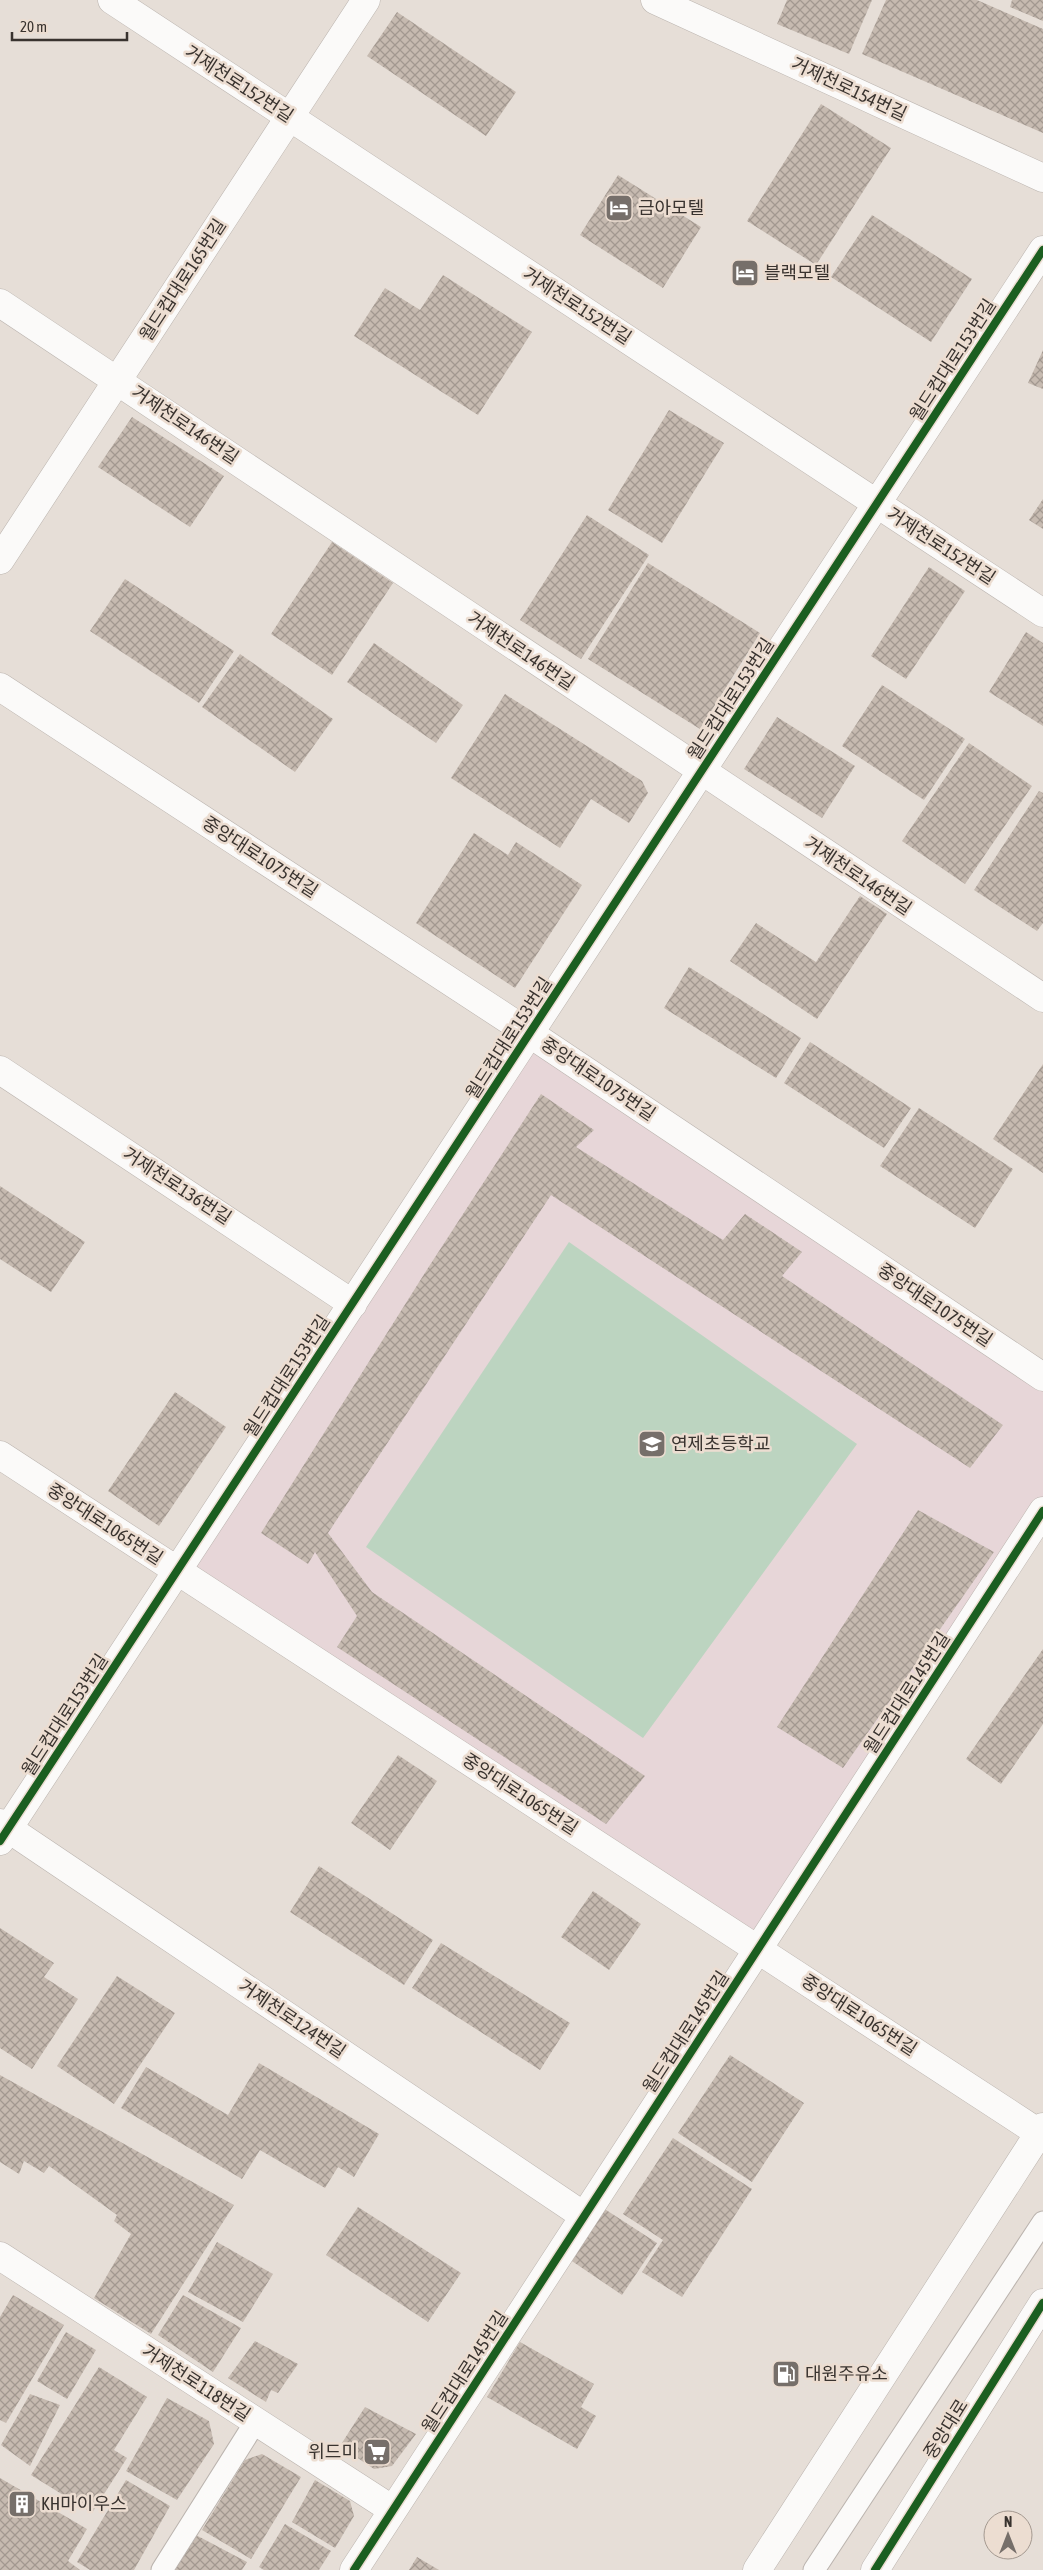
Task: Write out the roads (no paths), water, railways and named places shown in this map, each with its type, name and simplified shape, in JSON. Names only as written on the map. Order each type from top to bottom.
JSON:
[{"type":"street","name":"거제천로152번길","points":[[112,0],[1043,613]]},
{"type":"street","name":"월드컵대로165번길","points":[[0,560],[366,0]]},
{"type":"street","name":"거제천로154번길","points":[[655,0],[1043,178]]},
{"type":"street","name":"월드컵대로153번길","points":[[3,1831],[353,1304],[1043,250]]},
{"type":"street","name":"거제천로146번길","points":[[0,303],[701,772],[1043,998]]},
{"type":"street","name":"중앙대로1075번길","points":[[0,687],[530,1033],[1043,1377]]},
{"type":"street","name":"거제천로136번길","points":[[0,1070],[353,1304]]},
{"type":"street","name":"중앙대로1065번길","points":[[0,1455],[758,1949],[1041,2130]]},
{"type":"street","name":"월드컵대로145번길","points":[[354,2570],[1043,1511]]},
{"type":"street","name":"거제천로124번길","points":[[3,1831],[584,2216]]},
{"type":"street","points":[[757,2570],[1041,2130]]},
{"type":"street","name":"거제천로118번길","points":[[0,2256],[393,2510]]},
{"type":"street","name":"중앙대로","points":[[875,2570],[1043,2303]]},
{"type":"lane","points":[[814,2570],[1043,2222]]},
{"type":"lane","points":[[162,2570],[256,2421]]},
{"type":"place","name":"금아모텔","points":[[619,208]]},
{"type":"place","name":"블랙모텔","points":[[745,273]]},
{"type":"place","name":"연제초등학교","points":[[652,1444]]},
{"type":"place","name":"대원주유소","points":[[786,2374]]},
{"type":"place","name":"위드미","points":[[377,2452]]},
{"type":"place","name":"KH마이우스","points":[[22,2504]]}]
